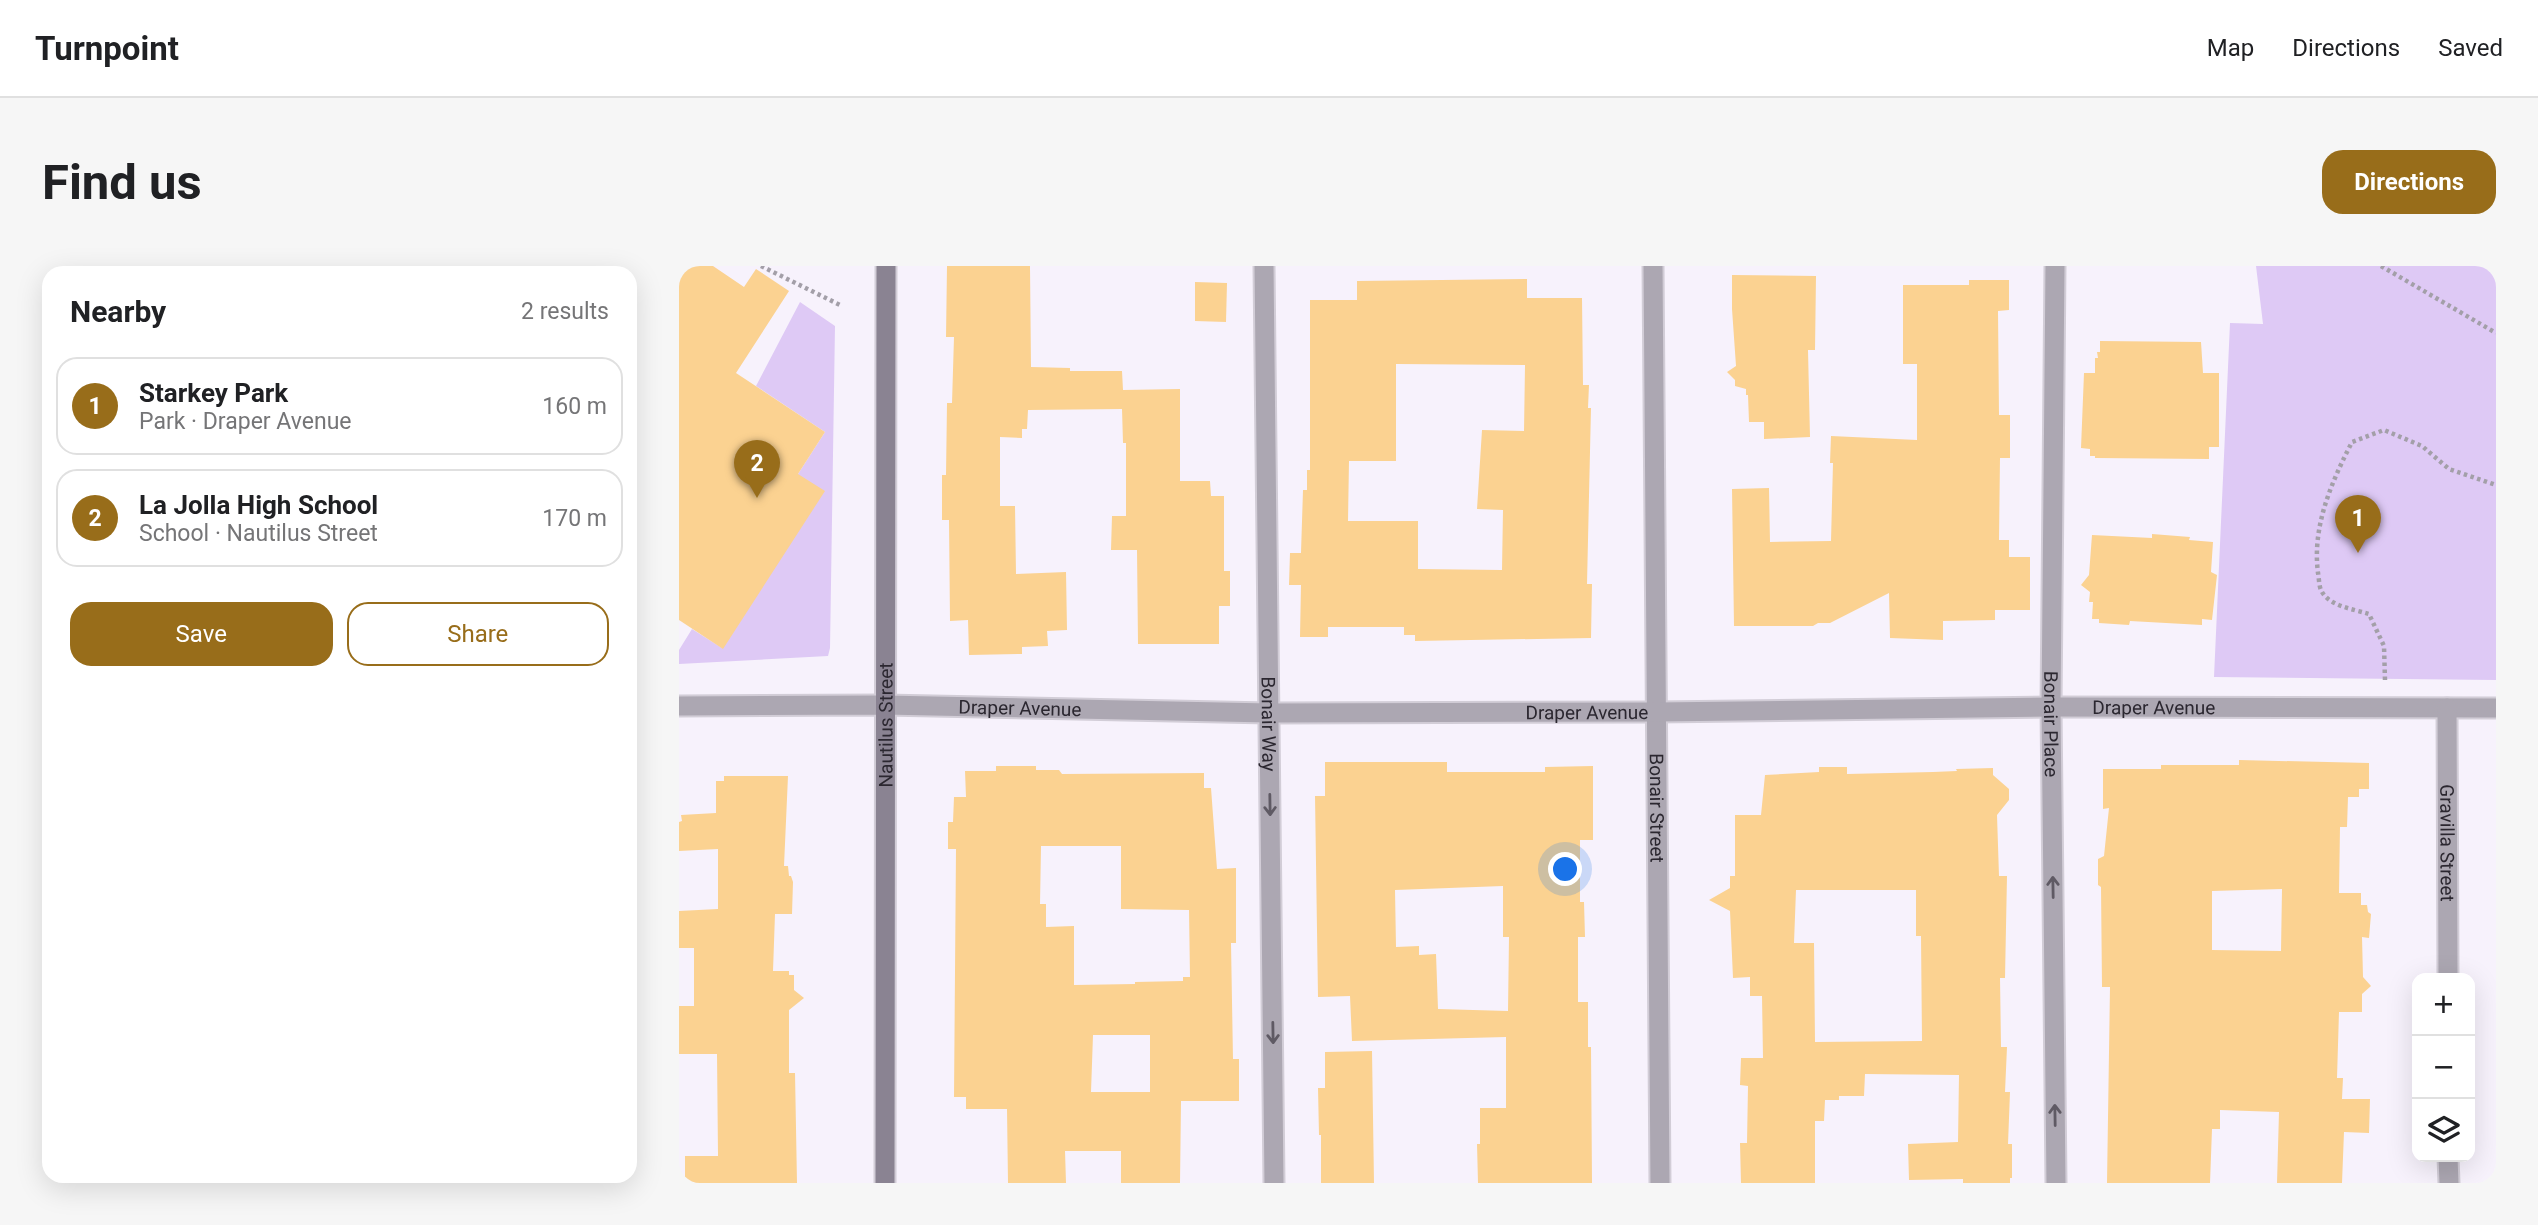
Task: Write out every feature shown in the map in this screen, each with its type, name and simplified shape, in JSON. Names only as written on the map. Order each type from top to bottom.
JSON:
[{"type":"main road","name":"Nautilus Street","points":[[885,1183],[886,266]]},
{"type":"street","name":"Bonair Way","points":[[1264,266],[1274,1183]]},
{"type":"street","name":"Bonair Street","points":[[1653,266],[1660,1183]]},
{"type":"street","name":"Bonair Place","points":[[2055,266],[2051,707],[2056,1183]]},
{"type":"street","name":"Draper Avenue","points":[[679,706],[885,705],[1269,713],[2051,707],[2496,708]]},
{"type":"street","name":"Gravilla Street","points":[[2447,708],[2448,973]]},
{"type":"street","points":[[2448,1162],[2449,1183]]},
{"type":"path","points":[[761,266],[840,305]]},
{"type":"path","points":[[2381,266],[2496,333]]},
{"type":"path","points":[[2385,708],[2384,646],[2368,614],[2333,603],[2321,590],[2316,546],[2325,504],[2337,472],[2352,442],[2384,430],[2422,446],[2449,469],[2496,485]]},
{"type":"shaded area","points":[[2256,266],[2496,266],[2496,680],[2214,677],[2230,323],[2263,324]]},
{"type":"shaded area","points":[[800,302],[835,326],[828,656],[679,664],[679,650],[692,629],[722,648],[798,474],[825,432],[756,386]]},
{"type":"building","points":[[687,266],[713,266],[744,287],[756,269],[789,291],[736,373],[825,432],[798,474],[825,491],[723,649],[679,620],[679,278]]},
{"type":"building","points":[[947,266],[1030,266],[1031,367],[1070,368],[1070,371],[1122,371],[1123,390],[1180,389],[1180,481],[1210,481],[1211,496],[1224,496],[1224,571],[1230,571],[1230,606],[1219,606],[1219,644],[1138,644],[1137,550],[1111,550],[1112,516],[1126,516],[1126,443],[1123,443],[1122,409],[1028,410],[1027,429],[1022,429],[1022,438],[1000,437],[1000,506],[1015,506],[1016,574],[1066,572],[1067,630],[1047,631],[1048,646],[1022,647],[1022,654],[969,655],[968,620],[950,621],[949,520],[942,520],[942,475],[946,475],[947,403],[952,403],[954,337],[946,337]]},
{"type":"building","points":[[1732,275],[1816,276],[1815,350],[1808,350],[1810,437],[1764,439],[1764,422],[1749,422],[1746,389],[1735,386],[1735,380],[1727,372],[1736,366]]},
{"type":"building","points":[[1527,279],[1527,298],[1582,298],[1583,385],[1589,385],[1588,408],[1591,408],[1587,584],[1592,584],[1591,638],[1415,641],[1415,635],[1404,635],[1404,627],[1328,627],[1328,637],[1300,637],[1301,585],[1289,585],[1290,553],[1301,553],[1303,490],[1307,490],[1307,470],[1310,470],[1310,300],[1357,300],[1357,281]],"holes":[[[1396,364],[1525,365],[1524,431],[1482,430],[1477,509],[1503,510],[1502,570],[1418,569],[1418,521],[1348,521],[1349,461],[1396,461]]]},
{"type":"building","points":[[1969,280],[2009,280],[2009,310],[1998,311],[1999,415],[2010,415],[2010,458],[2000,458],[1999,540],[2009,540],[2009,557],[2030,557],[2030,610],[1995,610],[1995,620],[1943,621],[1943,640],[1890,638],[1889,593],[1830,623],[1813,626],[1734,626],[1732,489],[1769,488],[1770,542],[1831,541],[1831,436],[1917,440],[1917,364],[1903,364],[1903,285],[1969,285]]},
{"type":"building","points":[[1195,282],[1227,283],[1226,322],[1195,321]]},
{"type":"building","points":[[2100,341],[2201,342],[2203,373],[2219,373],[2219,447],[2209,447],[2209,459],[2095,458],[2090,456],[2090,449],[2081,448],[2084,373],[2095,373],[2095,358],[2098,358],[2097,352],[2100,352]]},
{"type":"building","points":[[2152,534],[2213,542],[2211,572],[2217,575],[2212,620],[2202,619],[2202,625],[2130,621],[2129,625],[2099,623],[2099,619],[2092,619],[2093,602],[2089,602],[2090,592],[2081,585],[2089,575],[2092,535],[2152,538]]},
{"type":"building","points":[[2239,760],[2369,763],[2369,789],[2359,789],[2359,797],[2348,797],[2347,827],[2340,827],[2339,893],[2361,893],[2361,905],[2367,905],[2371,914],[2369,938],[2362,937],[2363,977],[2371,986],[2362,994],[2362,1012],[2339,1012],[2337,1078],[2343,1078],[2342,1099],[2370,1099],[2369,1133],[2344,1132],[2342,1183],[2277,1183],[2279,1112],[2220,1110],[2220,1129],[2212,1129],[2210,1183],[2107,1183],[2110,987],[2102,987],[2101,887],[2098,885],[2098,859],[2104,856],[2109,808],[2103,809],[2103,769],[2161,769],[2161,765],[2239,765]],"holes":[[[2282,889],[2281,951],[2212,950],[2212,891]]]},
{"type":"building","points":[[1325,762],[1447,762],[1447,772],[1545,772],[1545,767],[1593,766],[1593,840],[1580,840],[1580,902],[1584,902],[1585,937],[1578,937],[1578,1002],[1588,1002],[1588,1047],[1591,1047],[1592,1183],[1478,1183],[1480,1108],[1506,1108],[1506,1037],[1352,1041],[1350,996],[1318,997],[1315,796],[1325,796]],"holes":[[[1503,886],[1503,937],[1509,937],[1508,1011],[1438,1009],[1436,954],[1419,955],[1419,946],[1396,947],[1395,890]]]},
{"type":"building","points":[[996,766],[1036,766],[1036,770],[1059,770],[1062,774],[1204,773],[1204,788],[1211,788],[1217,869],[1236,868],[1236,943],[1231,943],[1233,1059],[1239,1059],[1239,1101],[1181,1101],[1180,1183],[1121,1183],[1121,1151],[1065,1151],[1066,1183],[1008,1183],[1007,1109],[966,1109],[966,1097],[954,1097],[956,849],[948,849],[948,822],[953,822],[954,797],[966,797],[965,771],[996,771]],"holes":[[[1041,846],[1121,846],[1121,909],[1189,910],[1190,977],[1183,977],[1183,981],[1074,985],[1074,926],[1046,927],[1046,904],[1040,904]],[[1093,1035],[1150,1035],[1150,1092],[1091,1092]]]},
{"type":"building","points":[[1819,767],[1847,767],[1847,774],[1993,768],[1993,775],[2009,789],[2009,800],[1997,815],[1999,876],[2007,876],[2005,978],[2000,978],[2001,1047],[2007,1047],[2005,1092],[2010,1092],[2010,1183],[1963,1183],[1963,1179],[1909,1180],[1908,1144],[1958,1142],[1959,1075],[1865,1074],[1864,1096],[1839,1096],[1839,1100],[1825,1100],[1824,1121],[1815,1121],[1815,1183],[1741,1183],[1740,1143],[1747,1143],[1748,1086],[1740,1085],[1741,1058],[1763,1058],[1762,996],[1750,996],[1750,977],[1733,978],[1730,911],[1709,900],[1730,888],[1730,876],[1735,876],[1735,815],[1761,815],[1765,775],[1819,772]],"holes":[[[1796,890],[1916,890],[1916,936],[1921,936],[1922,1041],[1815,1042],[1814,943],[1794,943]]]},
{"type":"building","points":[[724,776],[788,776],[784,866],[788,866],[793,882],[792,914],[775,914],[773,971],[789,971],[789,975],[794,975],[794,990],[804,998],[789,1010],[789,1073],[795,1073],[797,1183],[685,1183],[685,1156],[718,1156],[717,1054],[679,1054],[679,1006],[694,1006],[694,948],[679,948],[679,911],[718,909],[718,849],[679,851],[679,822],[682,821],[681,815],[716,813],[716,781],[724,781]]},
{"type":"building","points":[[1372,1051],[1374,1183],[1321,1183],[1318,1088],[1325,1088],[1325,1052]]},
{"type":"place","name":"La Jolla High School","points":[[757,498]]},
{"type":"place","name":"Starkey Park","points":[[2358,553]]}]
